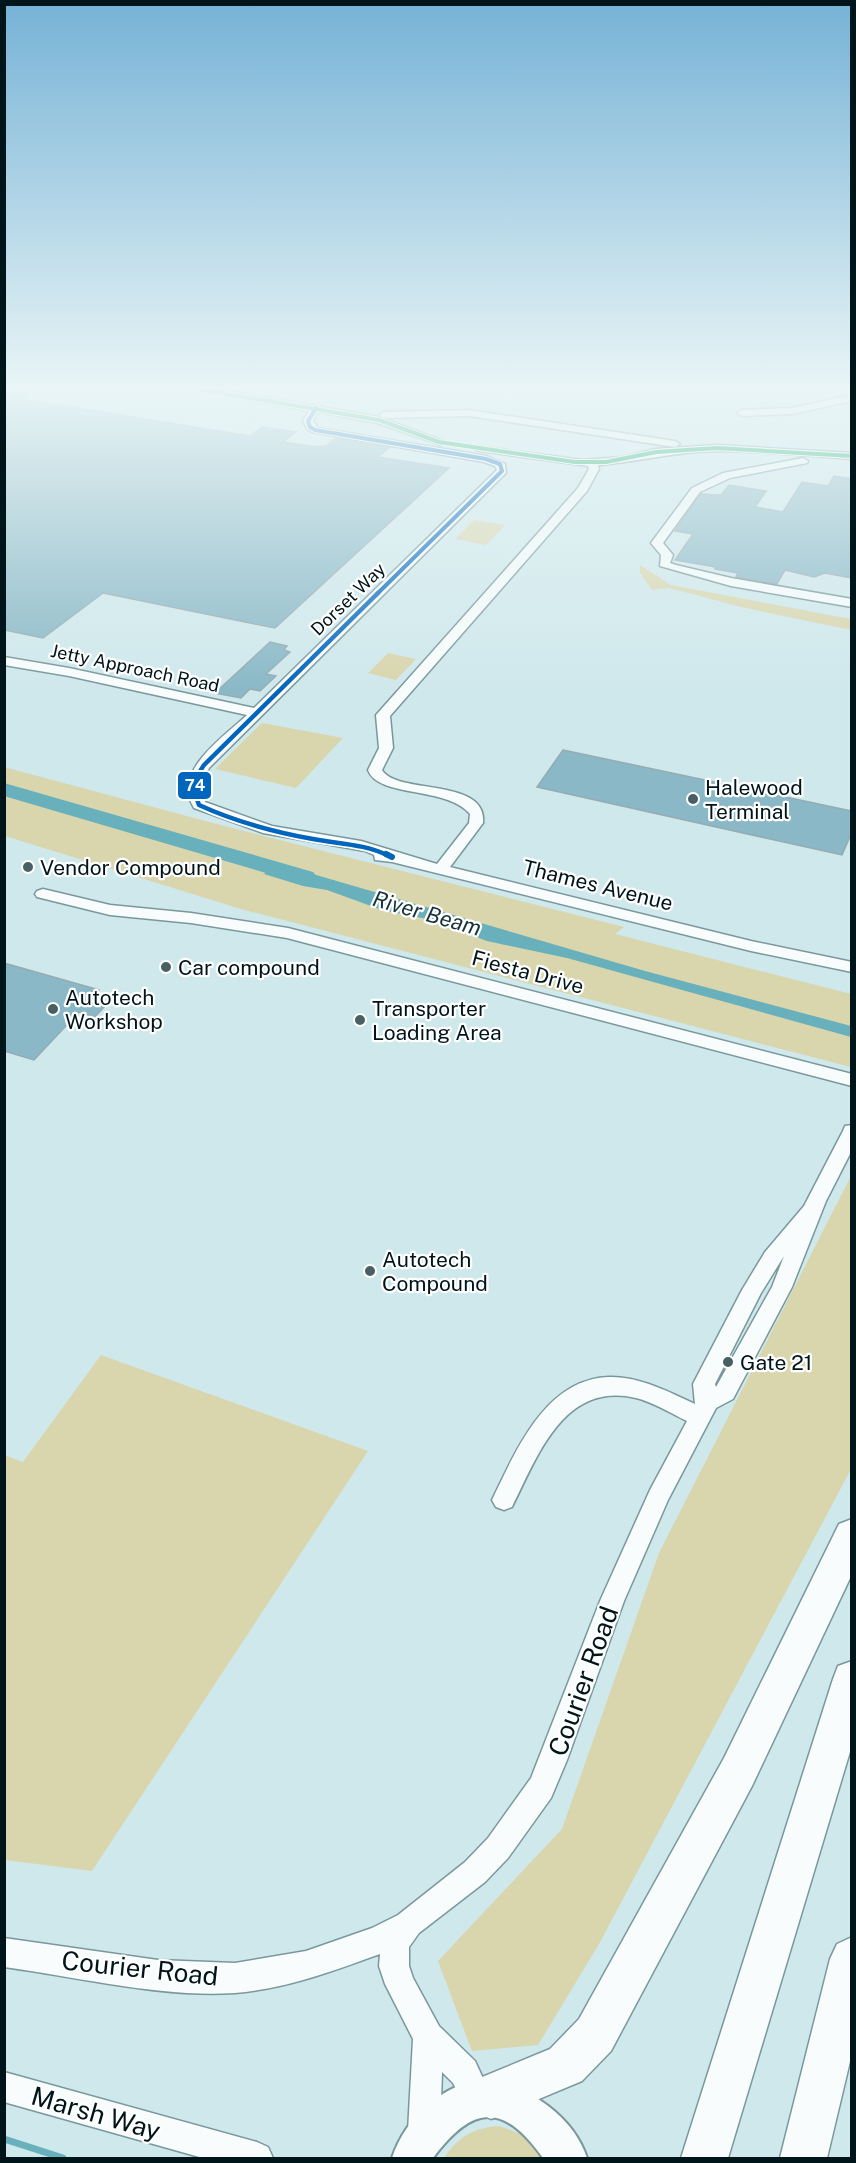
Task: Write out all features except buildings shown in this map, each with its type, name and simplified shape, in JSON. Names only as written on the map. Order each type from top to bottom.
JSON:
[{"type":"highway","points":[[484,2097],[566,2065],[595,2035],[738,1772],[852,1535]]},
{"type":"highway","points":[[704,2157],[852,1679]]},
{"type":"highway","points":[[803,2158],[852,1959]]},
{"type":"main road","points":[[409,2152],[455,2106],[484,2097],[513,2102],[541,2124],[567,2158]]},
{"type":"street","name":"Dorset Way","points":[[212,757],[485,490]]},
{"type":"street","points":[[440,870],[476,823],[477,814],[471,804],[458,798],[388,782],[379,777],[376,772],[376,762],[386,747],[383,715],[582,490]]},
{"type":"street","points":[[696,490],[657,543],[667,555],[664,564],[730,582],[852,603]]},
{"type":"street","name":"Jetty Approach Road","points":[[4,661],[80,674],[258,713]]},
{"type":"street","name":"Thames Avenue","points":[[212,757],[199,771],[193,784],[193,790],[199,805],[233,820],[317,840],[371,857],[392,857],[794,956],[852,967]]},
{"type":"street","name":"Fiesta Drive","points":[[47,891],[110,910],[191,918],[288,933],[852,1080]]},
{"type":"street","name":"Thames Avenue","points":[[794,956],[813,964],[852,973]]},
{"type":"street","name":"Courier Road","points":[[4,1952],[158,1975],[235,1978],[306,1966],[379,1940],[410,1923],[475,1872],[498,1848],[541,1788],[554,1760],[612,1601],[703,1409],[725,1393],[793,1264],[816,1202],[852,1131]]},
{"type":"street","points":[[504,1500],[545,1423],[566,1401],[583,1391],[603,1387],[628,1387],[703,1409]]},
{"type":"street","name":"Courier Road","points":[[410,1923],[395,1943],[394,1966],[397,1978],[428,2037]]},
{"type":"street","points":[[428,2037],[464,2072],[484,2097]]},
{"type":"street","points":[[409,2152],[428,2037]]},
{"type":"street","name":"Marsh Way","points":[[4,2087],[257,2158]]},
{"type":"shaded area","points":[[474,520],[505,525],[486,545],[455,539]]},
{"type":"shaded area","points":[[640,565],[671,585],[851,619],[851,630],[741,607],[669,588],[652,590],[640,573]]},
{"type":"shaded area","points":[[388,653],[416,659],[396,680],[368,673]]},
{"type":"shaded area","points":[[262,723],[343,738],[296,788],[215,769]]},
{"type":"shaded area","points":[[4,767],[209,822],[624,927],[615,934],[851,994],[851,1067],[241,909],[5,836]]},
{"type":"shaded area","points":[[851,1176],[851,1469],[599,1944],[538,2045],[472,2051],[438,1961],[562,1829],[659,1553]]},
{"type":"shaded area","points":[[101,1355],[368,1451],[92,1871],[5,1860],[4,1455],[23,1462]]},
{"type":"shaded area","points":[[498,2126],[525,2137],[545,2158],[444,2158],[455,2144],[467,2135],[474,2131]]},
{"type":"water","points":[[275,863],[645,971],[851,1026],[851,1037],[567,958],[487,941],[432,920],[382,910],[327,890],[303,886],[264,874]]},
{"type":"waterway","name":"River Beam","points":[[4,789],[305,877]]},
{"type":"waterway","points":[[4,2139],[63,2158]]},
{"type":"transit line","name":"74","points":[[392,857],[361,846],[268,830],[212,811],[199,805],[195,794],[196,779],[204,765],[483,490]]},
{"type":"place","name":"Halewood Terminal","points":[[693,799]]},
{"type":"place","name":"Vendor Compound","points":[[28,867]]},
{"type":"place","name":"Car compound","points":[[166,967]]},
{"type":"place","name":"Autotech Workshop","points":[[53,1009]]},
{"type":"place","name":"Transporter Loading Area","points":[[360,1020]]},
{"type":"place","name":"Autotech Compound","points":[[370,1271]]},
{"type":"place","name":"Gate 21","points":[[728,1362]]}]
